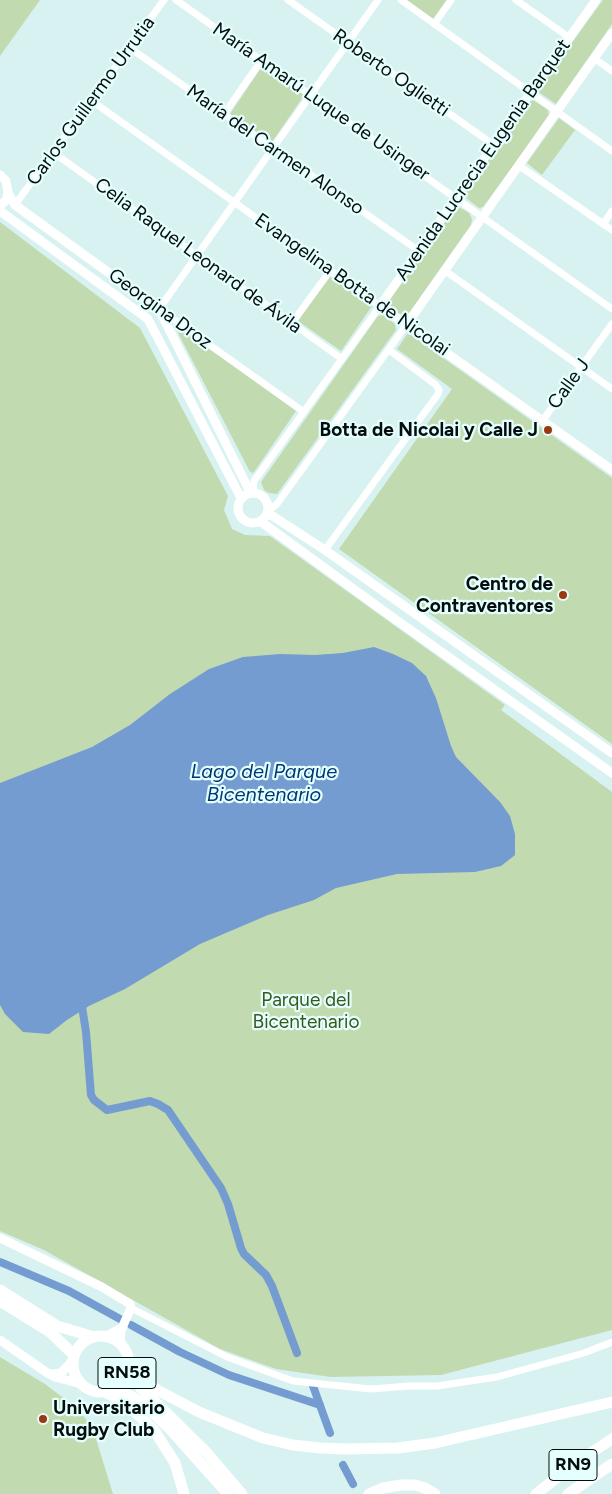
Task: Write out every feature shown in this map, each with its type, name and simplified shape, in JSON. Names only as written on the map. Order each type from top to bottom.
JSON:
[{"type":"main road","name":"RN58","points":[[0,1290],[57,1326],[120,1344],[127,1355],[129,1365],[140,1388],[206,1452],[242,1494]]},
{"type":"main road","name":"RN58","points":[[0,1301],[50,1332],[74,1358]]},
{"type":"main road","name":"RN58","points":[[100,1337],[85,1341],[79,1347],[74,1358],[73,1368],[81,1384],[96,1392],[121,1391],[133,1397],[171,1430],[228,1494]]},
{"type":"main road","name":"RN58","points":[[109,1391],[122,1383],[129,1365]]},
{"type":"main road","points":[[129,1365],[146,1382],[159,1391],[199,1412],[263,1438],[293,1445],[320,1448],[398,1448],[435,1443],[612,1402]]},
{"type":"main road","points":[[109,1391],[130,1407],[154,1430],[175,1463],[184,1494]]},
{"type":"main road","name":"RN9","points":[[536,1494],[570,1467],[612,1439]]},
{"type":"main road","name":"RN9","points":[[568,1494],[612,1464]]},
{"type":"main road","points":[[369,1494],[383,1488],[402,1485],[415,1485],[435,1494]]},
{"type":"street","name":"Carlos Guillermo Urrutia","points":[[16,204],[164,0]]},
{"type":"street","name":"María Amarú Luque de Usinger","points":[[176,0],[612,309]]},
{"type":"street","name":"Roberto Oglietti","points":[[288,0],[494,146]]},
{"type":"street","points":[[251,492],[160,309],[378,0]]},
{"type":"street","points":[[401,0],[612,151]]},
{"type":"street","points":[[434,24],[451,0]]},
{"type":"street","points":[[516,0],[570,38]]},
{"type":"street","name":"Avenida Lucrecia Eugenia Barquet","points":[[251,492],[254,480],[457,198],[596,0]]},
{"type":"street","name":"Avenida Lucrecia Eugenia Barquet","points":[[268,511],[276,504],[389,350],[612,33]]},
{"type":"street","name":"María del Carmen Alonso","points":[[130,48],[419,251]]},
{"type":"street","points":[[594,58],[612,71]]},
{"type":"street","points":[[224,114],[261,61]]},
{"type":"street","name":"Evangelina Botta de Nicolai","points":[[92,101],[612,470]]},
{"type":"street","name":"Celia Raquel Leonard de Ávila","points":[[54,153],[342,359]]},
{"type":"street","points":[[518,165],[612,230]]},
{"type":"street","name":"Georgina Droz","points":[[0,175],[6,181],[8,193],[16,204],[304,412]]},
{"type":"street","points":[[0,206],[6,200],[8,193]]},
{"type":"street","name":"Georgina Droz","points":[[0,211],[148,320],[241,498]]},
{"type":"street","points":[[603,224],[612,212]]},
{"type":"street","points":[[292,323],[330,270]]},
{"type":"street","points":[[444,270],[612,389]]},
{"type":"street","name":"Calle J","points":[[542,420],[612,324]]},
{"type":"street","points":[[326,550],[438,394],[439,390],[436,385],[389,350]]},
{"type":"street","points":[[251,492],[259,493],[265,497],[268,503],[268,511],[260,521],[250,523],[241,517],[238,507],[241,498],[251,492]]},
{"type":"street","points":[[268,511],[612,753]]},
{"type":"street","points":[[260,521],[612,773]]},
{"type":"street","points":[[0,1238],[102,1287],[126,1301],[131,1308],[227,1357],[293,1381],[371,1389],[437,1386],[497,1377],[584,1354],[612,1342]]},
{"type":"street","points":[[120,1344],[123,1327],[131,1308]]},
{"type":"street","points":[[100,1337],[123,1327]]},
{"type":"street","points":[[0,1340],[51,1374],[81,1384]]},
{"type":"street","points":[[51,1374],[61,1373],[74,1358]]},
{"type":"green space","points":[[0,0],[40,0],[0,56]]},
{"type":"green space","points":[[401,0],[451,0],[434,24]]},
{"type":"green space","points":[[603,0],[612,0],[612,24],[556,104],[537,91]]},
{"type":"green space","points":[[263,65],[305,94],[272,142],[230,114]]},
{"type":"green space","points":[[533,100],[548,110],[549,117],[483,207],[479,208],[465,197],[464,193],[529,102]]},
{"type":"green space","points":[[559,118],[575,130],[542,175],[527,163]]},
{"type":"green space","points":[[459,207],[469,213],[472,219],[471,225],[409,313],[403,316],[389,307],[388,300],[451,210]]},
{"type":"green space","name":"Parque del Bicentenario","points":[[0,222],[140,328],[228,496],[224,510],[232,529],[245,535],[270,536],[505,705],[501,710],[612,792],[612,1330],[441,1375],[331,1377],[276,1369],[220,1349],[44,1250],[0,1231]]},
{"type":"green space","points":[[329,276],[372,306],[341,351],[298,321]]},
{"type":"green space","points":[[383,315],[395,324],[396,330],[277,494],[264,490],[261,482],[378,316]]},
{"type":"green space","points":[[178,326],[296,411],[254,472],[252,473],[249,470],[176,329]]},
{"type":"green space","points":[[408,333],[612,478],[612,744],[339,549],[452,389],[397,349]]},
{"type":"green space","name":"Universitario Rugby Club","points":[[0,1357],[45,1384],[78,1409],[93,1429],[113,1494],[0,1494]]},
{"type":"water","name":"Lago del Parque Bicentenario","points":[[374,647],[412,663],[426,676],[436,698],[456,757],[500,802],[510,816],[515,834],[515,855],[501,866],[475,872],[397,874],[336,888],[314,900],[268,915],[200,944],[125,989],[89,1006],[49,1034],[23,1032],[5,1014],[0,1005],[0,783],[92,747],[130,725],[170,694],[209,669],[243,657],[280,654],[315,655],[343,653]]},
{"type":"waterway","points":[[81,1000],[86,1032],[91,1095],[94,1100],[107,1110],[150,1101],[168,1110],[221,1188],[228,1204],[241,1248],[244,1254],[266,1275],[272,1286],[297,1353]]},
{"type":"waterway","points":[[0,1262],[69,1291],[120,1319]]},
{"type":"waterway","points":[[131,1325],[180,1352],[229,1375],[320,1405]]},
{"type":"waterway","points":[[313,1386],[330,1433]]},
{"type":"waterway","points":[[343,1465],[353,1484]]},
{"type":"place","name":"Botta de Nicolai y Calle J","points":[[548,430]]},
{"type":"place","name":"Centro de Contraventores","points":[[563,595]]},
{"type":"place","name":"Universitario Rugby Club","points":[[43,1419]]}]
